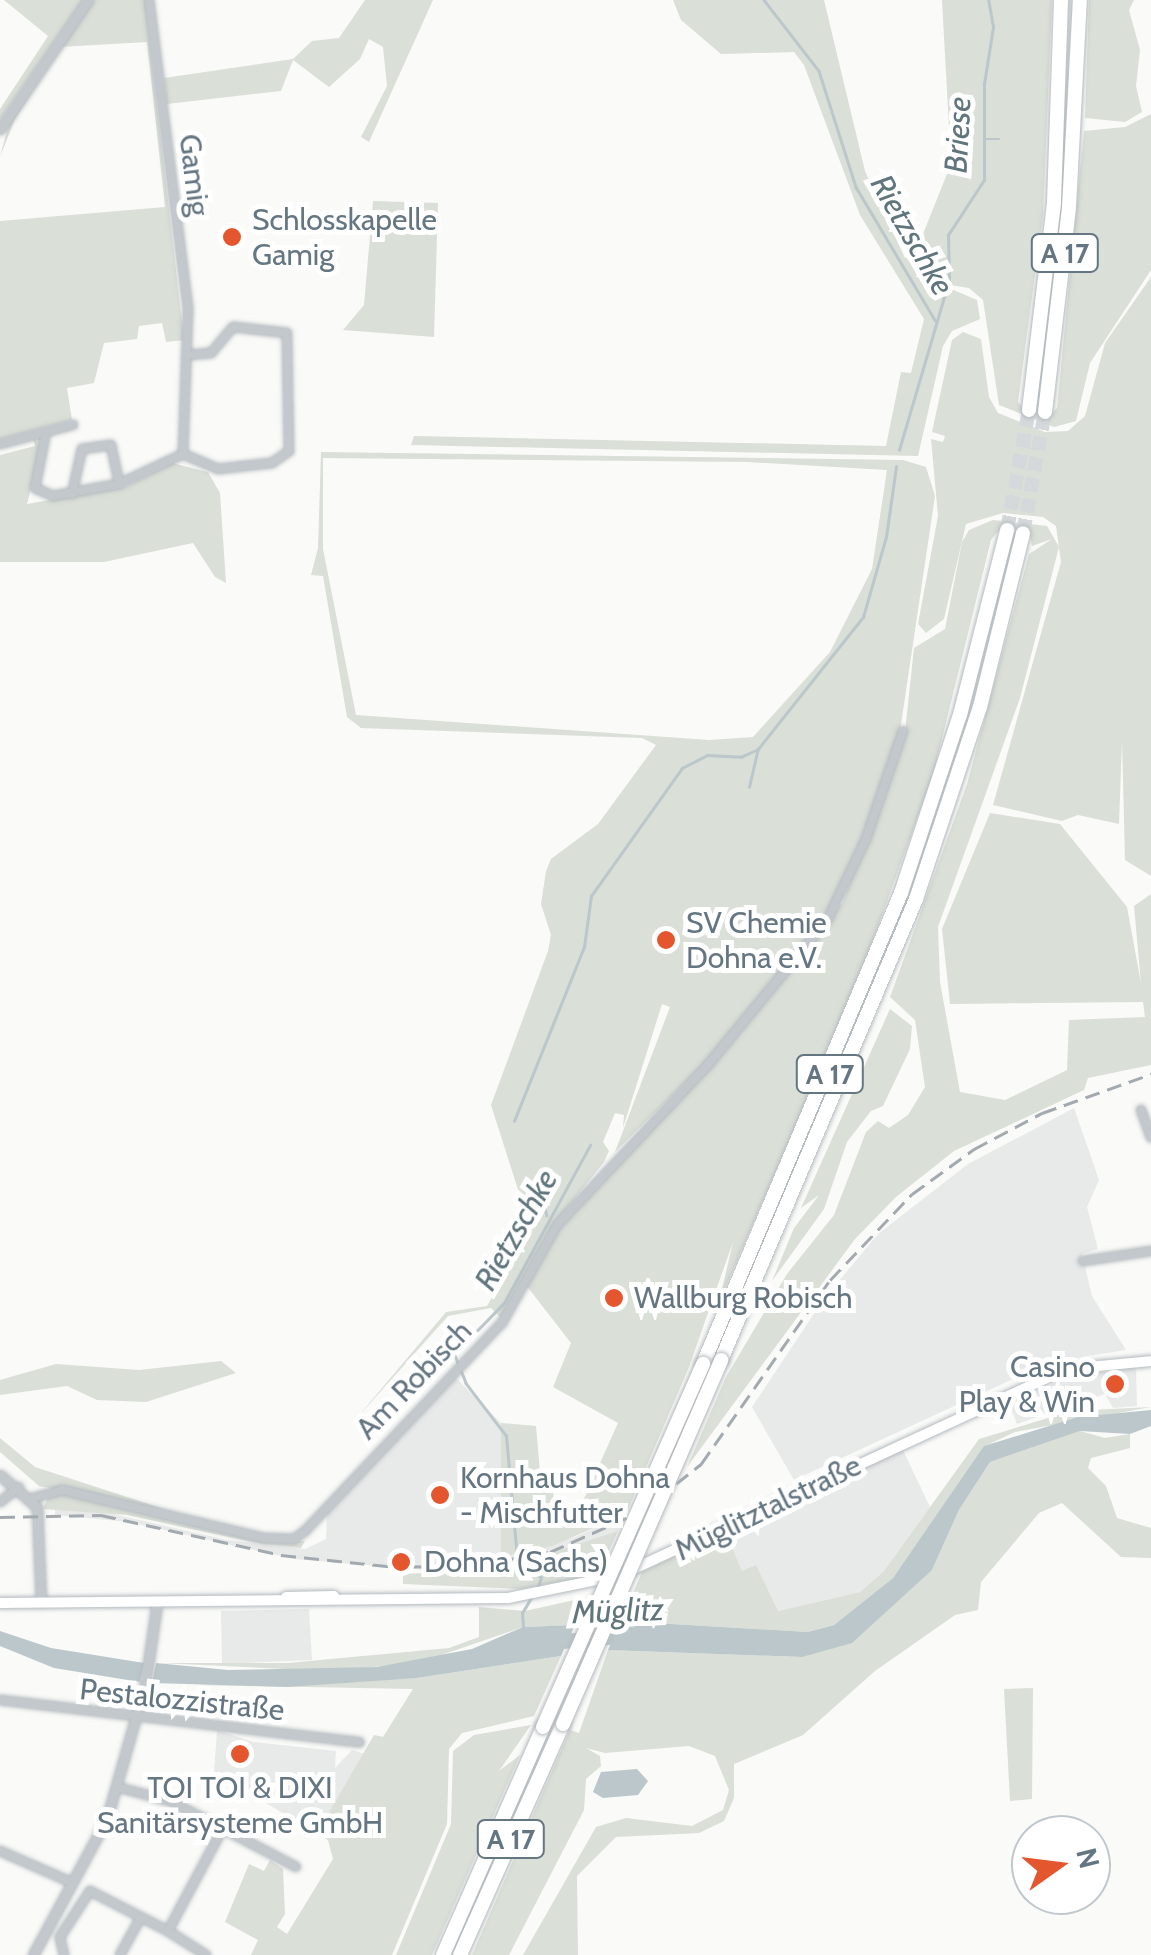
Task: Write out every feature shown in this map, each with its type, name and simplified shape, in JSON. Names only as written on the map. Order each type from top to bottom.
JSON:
[{"type":"highway","name":"A 17","points":[[1030,410],[1054,202],[1061,0]]},
{"type":"highway","name":"A 17","points":[[1046,412],[1069,207],[1080,0]]},
{"type":"highway","name":"A 17","points":[[443,1955],[703,1364],[901,893],[1015,532],[980,707],[927,870],[722,1360],[460,1955]]},
{"type":"main road","name":"Müglitztalstraße","points":[[0,1603],[157,1604],[536,1596],[665,1558],[1067,1369],[1151,1361]]},
{"type":"street","points":[[0,129],[88,0]]},
{"type":"street","name":"Gamig","points":[[149,0],[188,308],[183,454]]},
{"type":"street","points":[[46,432],[36,488],[72,494],[119,484],[183,454],[218,469],[272,463],[289,451],[288,333],[233,326],[211,353],[188,356]]},
{"type":"street","points":[[0,444],[73,425]]},
{"type":"street","points":[[72,494],[82,449],[111,445],[119,484]]},
{"type":"street","name":"Am Robisch","points":[[33,1498],[62,1490],[294,1539],[502,1322],[557,1226],[707,1066],[828,919],[866,839],[903,731]]},
{"type":"street","points":[[1141,1110],[1151,1138]]},
{"type":"street","points":[[1083,1261],[1151,1251]]},
{"type":"street","points":[[0,1474],[33,1498],[41,1603]]},
{"type":"street","points":[[0,1502],[18,1487]]},
{"type":"street","points":[[33,1955],[73,1883],[117,1787],[145,1685],[157,1604]]},
{"type":"street","name":"Pestalozzistraße","points":[[0,1700],[360,1742]]},
{"type":"street","points":[[117,1787],[170,1801],[296,1867]]},
{"type":"street","points":[[168,1931],[222,1830]]},
{"type":"street","points":[[0,1851],[73,1883]]},
{"type":"street","points":[[64,1955],[58,1944],[86,1892],[97,1892],[206,1955]]},
{"type":"street","points":[[120,1955],[140,1917]]},
{"type":"shaded area","points":[[4,0],[83,0],[0,120],[0,109],[48,36]]},
{"type":"shaded area","points":[[92,0],[145,0],[184,340],[166,342],[162,323],[139,326],[137,339],[104,343],[94,383],[67,388],[72,420],[0,439],[0,221],[165,207],[147,42],[60,47],[15,119],[0,157],[11,114]]},
{"type":"shaded area","points":[[365,0],[433,0],[369,142],[361,137],[387,86],[383,47],[369,39],[360,59],[329,87],[293,60],[281,91],[167,104],[164,78],[293,59],[312,41],[339,38]]},
{"type":"shaded area","points":[[673,0],[824,0],[865,171],[905,258],[915,254],[951,164],[942,0],[1052,0],[1043,215],[1018,402],[1027,412],[1050,415],[1057,408],[1084,131],[1125,127],[1151,114],[1151,270],[1090,363],[1076,421],[1054,427],[999,405],[983,300],[969,288],[937,283],[977,300],[980,319],[952,331],[943,346],[918,456],[411,445],[414,436],[886,446],[901,372],[911,373],[924,319],[860,215],[804,65],[794,52],[721,54],[681,20]]},
{"type":"shaded area","points":[[1089,0],[1134,0],[1129,10],[1140,50],[1136,86],[1142,112],[1125,122],[1085,118]]},
{"type":"shaded area","points":[[373,201],[438,203],[434,337],[343,330],[364,305]]},
{"type":"shaded area","points":[[1151,277],[1151,876],[1125,860],[1122,740],[1119,824],[1078,815],[1062,821],[993,805],[1061,562],[1056,526],[1043,517],[1003,513],[966,524],[944,619],[926,633],[918,624],[938,516],[931,439],[943,442],[945,436],[932,432],[952,340],[963,332],[981,339],[989,397],[998,413],[1045,432],[1068,431],[1085,416],[1105,343]]},
{"type":"shaded area","points":[[33,438],[42,446],[27,504],[125,487],[172,463],[208,472],[220,493],[226,583],[215,577],[193,543],[104,562],[0,562],[0,455],[35,446]]},
{"type":"shaded area","points":[[321,452],[903,460],[926,467],[935,496],[900,731],[864,837],[823,921],[704,1064],[615,1152],[670,1007],[662,1004],[623,1128],[624,1115],[615,1113],[603,1142],[609,1151],[604,1162],[555,1223],[501,1318],[491,1308],[448,1316],[356,1419],[446,1312],[487,1306],[531,1230],[491,1105],[548,951],[551,935],[541,904],[546,871],[551,859],[598,824],[656,745],[642,738],[361,728],[347,717],[323,576],[311,575],[318,548]],"holes":[[[323,458],[748,462],[887,470],[872,569],[830,652],[753,737],[709,740],[356,715],[323,549]]]},
{"type":"shaded area","points":[[993,520],[1047,526],[1059,547],[1020,698],[938,927],[940,982],[960,1092],[1005,1100],[1067,1070],[1069,1020],[1145,1017],[1143,1002],[950,1004],[942,929],[990,813],[1060,824],[1127,907],[1141,983],[1134,906],[1151,894],[1151,1065],[1088,1078],[1084,1090],[954,1151],[896,1197],[855,1239],[687,1467],[726,1377],[787,1274],[834,1215],[866,1132],[878,1121],[889,1128],[908,1115],[925,1087],[915,1020],[890,997],[967,784],[1029,554],[1052,539],[1032,546],[1029,531],[1002,526],[991,540],[933,775],[855,989],[719,1302],[733,1242],[689,1367],[626,1514],[552,1546],[501,1557],[501,1423],[536,1426],[541,1484],[553,1488],[555,1514],[574,1521],[618,1423],[553,1387],[571,1343],[526,1285],[560,1228],[725,1051],[843,902],[905,732],[914,648],[945,629],[962,542],[969,530]]},
{"type":"shaded area","points":[[890,1009],[912,1026],[910,1049],[883,1106],[871,1111],[847,1142],[824,1209],[772,1281],[794,1228],[819,1195],[801,1208]]},
{"type":"shaded area","points":[[1074,1108],[1099,1180],[1087,1207],[1098,1249],[1082,1254],[1092,1296],[1126,1350],[1050,1362],[794,1480],[752,1407],[823,1300],[878,1234],[968,1164]]},
{"type":"shaded area","points":[[221,1361],[236,1373],[146,1402],[97,1400],[67,1386],[0,1395],[0,1380],[56,1364],[139,1370]]},
{"type":"shaded area","points":[[1136,1366],[1137,1406],[1113,1408],[1105,1394],[1017,1424],[1009,1403],[1065,1379]]},
{"type":"shaded area","points":[[454,1376],[501,1423],[502,1557],[575,1537],[626,1514],[618,1531],[537,1561],[425,1570],[294,1559],[129,1522],[55,1515],[55,1509],[100,1511],[227,1540],[305,1549],[326,1539],[327,1512]]},
{"type":"shaded area","points":[[1151,1407],[1015,1432],[985,1446],[893,1578],[834,1625],[808,1632],[621,1621],[642,1572],[725,1531],[742,1571],[756,1565],[778,1611],[860,1592],[884,1571],[979,1439],[1071,1411]]},
{"type":"shaded area","points":[[1151,1410],[1151,1426],[1130,1434],[1080,1431],[990,1462],[959,1510],[932,1570],[852,1643],[802,1657],[608,1650],[621,1621],[808,1632],[834,1625],[893,1578],[984,1446],[1078,1417]]},
{"type":"shaded area","points":[[1080,1431],[1105,1438],[1130,1434],[1130,1448],[1091,1458],[1088,1468],[1106,1486],[1117,1518],[1151,1528],[1151,1558],[1121,1557],[1062,1503],[1039,1513],[981,1582],[978,1610],[955,1615],[875,1671],[803,1735],[734,1764],[734,1798],[724,1821],[699,1833],[616,1837],[577,1876],[578,1955],[523,1955],[596,1827],[626,1818],[692,1826],[723,1810],[729,1790],[715,1756],[689,1746],[605,1753],[586,1748],[600,1756],[601,1766],[586,1779],[584,1810],[509,1955],[472,1955],[570,1730],[579,1733],[608,1650],[802,1657],[932,1570],[959,1510],[990,1462]]},
{"type":"shaded area","points":[[0,1438],[35,1467],[167,1510],[39,1486],[0,1452]]},
{"type":"shaded area","points":[[902,1448],[930,1507],[884,1571],[860,1592],[778,1611],[756,1566],[742,1571],[725,1531]]},
{"type":"shaded area","points":[[62,1494],[262,1540],[305,1541],[301,1548],[261,1544],[127,1515],[43,1509],[49,1495]]},
{"type":"shaded area","points":[[618,1531],[598,1575],[520,1589],[403,1584],[403,1574],[499,1570]]},
{"type":"shaded area","points":[[588,1597],[575,1625],[523,1627],[418,1663],[327,1671],[159,1663],[288,1663],[449,1648],[479,1637],[479,1607],[525,1611]]},
{"type":"shaded area","points":[[309,1609],[312,1660],[222,1664],[221,1611]]},
{"type":"shaded area","points":[[575,1625],[561,1656],[417,1678],[287,1687],[152,1683],[156,1663],[228,1670],[377,1667],[472,1649],[523,1627]]},
{"type":"shaded area","points":[[0,1631],[51,1648],[144,1663],[140,1682],[54,1668],[0,1646]]},
{"type":"shaded area","points":[[561,1656],[534,1716],[462,1733],[449,1749],[447,1824],[392,1955],[251,1955],[258,1940],[225,1922],[249,1864],[264,1871],[270,1860],[283,1869],[285,1914],[277,1927],[287,1934],[333,1859],[328,1840],[317,1833],[374,1735],[383,1737],[413,1689],[194,1685],[417,1678]]},
{"type":"shaded area","points":[[1033,1688],[1032,1799],[1010,1801],[1004,1689]]},
{"type":"shaded area","points":[[531,1725],[499,1771],[520,1755],[432,1955],[396,1955],[451,1824],[453,1751],[474,1735]]},
{"type":"shaded area","name":"TOI TOI & DIXI Sanitärsysteme GmbH","points":[[217,1730],[253,1742],[336,1751],[335,1768],[352,1750],[365,1754],[317,1833],[214,1773]]},
{"type":"shaded area","points":[[637,1769],[648,1781],[638,1795],[603,1798],[593,1792],[601,1772]]},
{"type":"waterway","name":"Rietzschke","points":[[764,0],[819,71],[856,187],[935,320]]},
{"type":"waterway","name":"Briese","points":[[899,450],[949,280],[948,235],[984,180],[984,84],[993,27],[988,0]]},
{"type":"waterway","points":[[985,139],[999,139]]},
{"type":"waterway","name":"Rietzschke","points":[[749,787],[758,749],[863,617],[886,537],[896,467]]},
{"type":"waterway","points":[[514,1121],[584,947],[591,896],[682,768],[707,755],[741,757],[758,749]]},
{"type":"waterway","name":"Rietzschke","points":[[538,1587],[541,1577],[518,1570],[506,1436],[466,1384],[454,1354],[504,1303],[590,1145]]},
{"type":"waterway","points":[[539,1184],[547,1215]]},
{"type":"waterway","name":"Rietzschke","points":[[523,1627],[522,1613],[531,1598]]},
{"type":"waterway","name":"Müglitz","points":[[551,1642],[632,1635]]},
{"type":"tunnel","points":[[1007,530],[1029,410]]},
{"type":"tunnel","points":[[1023,533],[1045,412]]},
{"type":"railway","points":[[0,1517],[101,1515],[281,1555],[386,1566],[465,1567],[550,1552],[640,1512],[701,1464],[830,1280],[912,1194],[974,1149],[1042,1113],[1151,1074]]},
{"type":"place","name":"Schlosskapelle Gamig","points":[[232,237]]},
{"type":"place","name":"SV Chemie Dohna e.V.","points":[[666,940]]},
{"type":"place","name":"Wallburg Robisch","points":[[614,1298]]},
{"type":"place","name":"Casino Play & Win","points":[[1115,1384]]},
{"type":"place","name":"Kornhaus Dohna - Mischfutter","points":[[440,1495]]},
{"type":"place","name":"Dohna (Sachs)","points":[[401,1562]]},
{"type":"place","name":"TOI TOI & DIXI Sanitärsysteme GmbH","points":[[240,1754]]}]
